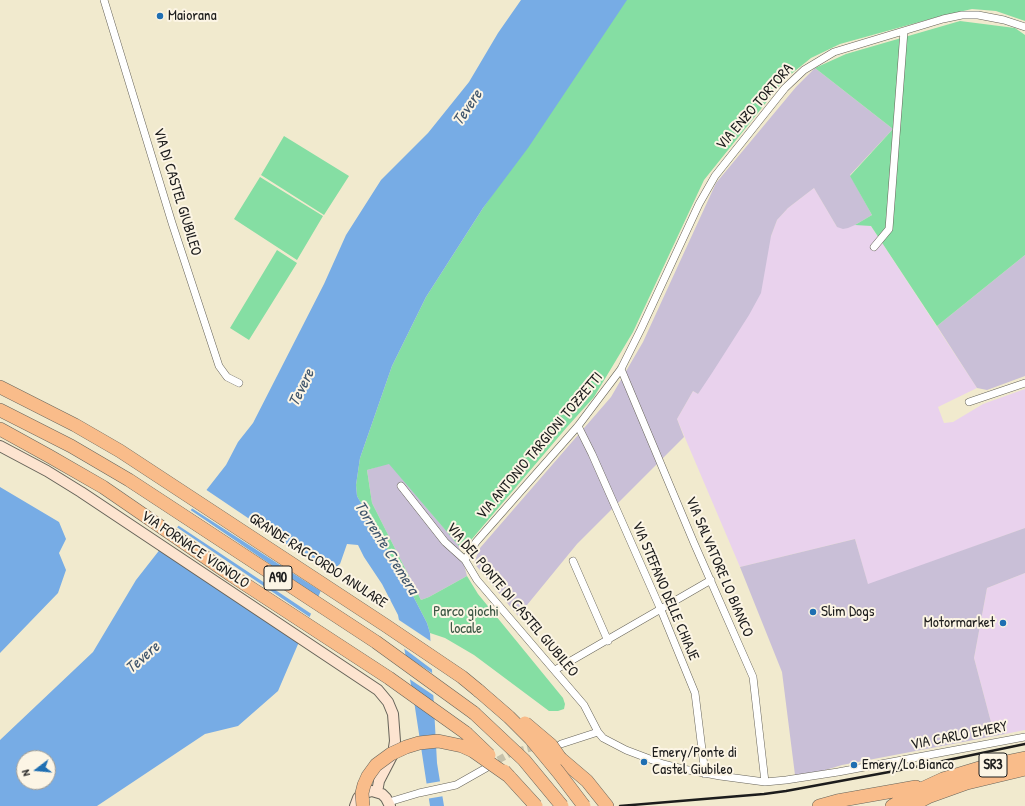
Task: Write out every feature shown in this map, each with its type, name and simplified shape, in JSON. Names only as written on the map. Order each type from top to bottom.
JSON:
[{"type":"highway","name":"GRANDE RACCORDO ANULARE","points":[[0,387],[75,425],[120,451],[462,677],[506,714],[531,739],[584,806]]},
{"type":"highway","name":"A90","points":[[0,410],[71,446],[102,464],[376,642],[465,706],[493,729],[524,760],[562,806]]},
{"type":"highway","points":[[0,429],[91,479],[231,575],[389,678],[472,738],[536,806]]},
{"type":"highway","points":[[479,691],[495,699],[551,745],[598,806]]},
{"type":"highway","points":[[363,806],[362,793],[364,784],[376,765],[391,754],[419,743],[438,741],[462,746],[473,751],[510,777]]},
{"type":"highway","points":[[560,758],[587,781],[607,806]]},
{"type":"highway","name":"SR3","points":[[892,806],[935,782],[973,770],[1025,758]]},
{"type":"highway","name":"SR3","points":[[911,806],[961,785],[1025,768]]},
{"type":"highway","points":[[819,806],[837,801],[898,791],[935,782]]},
{"type":"street","name":"VIA DI CASTEL GIUBILEO","points":[[104,0],[172,223],[219,366],[227,377],[239,383]]},
{"type":"street","name":"VIA ENZO TORTORA","points":[[621,369],[699,204],[714,176],[785,88],[804,70],[834,52],[943,19],[962,15],[978,15],[1004,20],[1025,27]]},
{"type":"street","points":[[874,247],[889,229],[904,31]]},
{"type":"street","name":"VIA ANTONIO TARGIONI TOZZETTI","points":[[465,560],[476,542],[578,426],[621,369]]},
{"type":"street","name":"VIA SALVATORE LO BIANCO","points":[[621,369],[694,543],[753,677],[765,782]]},
{"type":"street","points":[[969,402],[1025,383]]},
{"type":"street","name":"VIA STEFANO DELLE CHIAJE","points":[[578,426],[592,454],[661,610],[695,693],[705,774]]},
{"type":"street","name":"VIA FORNACE VIGNOLO","points":[[0,446],[81,492],[363,679],[384,696],[391,708],[395,721],[396,740],[393,754],[378,781],[378,792]]},
{"type":"street","name":"VIA DEL PONTE DI CASTEL GIUBILEO","points":[[401,486],[445,542],[465,560],[478,580],[584,705],[598,732]]},
{"type":"street","points":[[573,562],[608,641]]},
{"type":"street","points":[[555,670],[608,641],[711,580]]},
{"type":"street","points":[[561,744],[598,732]]},
{"type":"street","name":"VIA CARLO EMERY","points":[[598,732],[609,742],[645,758],[668,766],[705,774],[765,782],[831,773],[1025,737]]},
{"type":"street","points":[[355,806],[361,794],[366,792],[378,792],[382,794],[389,804],[410,795],[460,783],[486,768]]},
{"type":"shaded area","points":[[815,68],[893,129],[850,175],[872,215],[848,228],[843,229],[837,227],[814,188],[788,208],[777,220],[771,236],[761,293],[749,315],[698,394],[693,391],[677,419],[684,437],[577,544],[518,616],[474,563],[480,548],[611,397],[643,342],[716,183],[796,87]]},
{"type":"shaded area","points":[[814,188],[837,227],[858,224],[871,226],[977,388],[938,407],[944,423],[953,422],[983,404],[1025,389],[1025,528],[868,585],[855,539],[740,567],[677,419],[693,391],[698,394],[777,220],[788,208]]},
{"type":"shaded area","points":[[1025,255],[1025,376],[987,390],[977,388],[937,326]]},
{"type":"shaded area","points":[[389,463],[459,546],[467,576],[421,600],[372,503],[367,470]]},
{"type":"shaded area","points":[[1025,528],[1025,573],[987,588],[974,658],[992,726],[999,725],[1005,734],[842,765],[822,771],[795,775],[782,672],[740,567],[855,539],[868,584]]},
{"type":"shaded area","name":"Motormarket","points":[[1025,573],[1025,730],[1005,734],[999,725],[992,726],[974,658],[987,588]]},
{"type":"green space","name":"Parco giochi locale","points":[[626,0],[1025,0],[1025,21],[996,11],[972,9],[941,16],[840,44],[811,58],[785,79],[704,180],[633,332],[594,397],[466,546],[459,546],[389,464],[367,470],[372,503],[421,600],[467,576],[478,594],[563,698],[565,704],[564,709],[549,711],[474,655],[445,638],[430,633],[427,623],[411,592],[357,496],[356,485],[360,458],[392,366],[426,297],[483,208]]},
{"type":"green space","points":[[960,21],[1015,28],[1025,35],[1025,255],[937,326],[871,226],[855,225],[872,215],[850,176],[893,129],[815,68],[846,54]]},
{"type":"green space","points":[[284,136],[349,176],[324,215],[261,175]]},
{"type":"green space","points":[[260,177],[323,216],[297,260],[234,219]]},
{"type":"green space","points":[[277,250],[297,263],[249,340],[230,328]]},
{"type":"water","points":[[521,0],[627,0],[528,148],[483,208],[426,297],[392,366],[360,458],[356,485],[357,496],[411,592],[427,623],[430,633],[437,763],[444,806],[430,806],[414,701],[398,615],[382,584],[358,545],[347,544],[340,564],[328,574],[278,691],[238,726],[205,734],[97,806],[0,806],[0,740],[93,652],[136,580],[226,465],[238,442],[253,423],[324,284],[346,235],[381,180],[428,133],[469,82],[498,33]]},
{"type":"water","points":[[0,487],[59,522],[66,539],[59,553],[66,570],[58,593],[0,653]]},
{"type":"pier","points":[[205,489],[331,574],[322,592],[190,507]]},
{"type":"pier","points":[[189,509],[320,598],[313,615],[176,524]]},
{"type":"pier","points":[[175,526],[311,618],[301,643],[158,548]]},
{"type":"pier","points":[[396,618],[432,642],[434,671],[402,647]]},
{"type":"pier","points":[[403,654],[435,675],[436,697],[408,678]]},
{"type":"pier","points":[[442,781],[444,796],[426,799],[424,784]]},
{"type":"tunnel","points":[[489,765],[511,753],[539,746]]},
{"type":"railway","points":[[620,806],[786,791],[900,770],[1025,744]]},
{"type":"place","name":"Maiorana","points":[[160,16]]},
{"type":"place","name":"Slim Dogs","points":[[813,612]]},
{"type":"place","name":"Motormarket","points":[[1003,623]]},
{"type":"place","name":"Emery/Ponte di Castel Giubileo","points":[[644,762]]},
{"type":"place","name":"Emery/Lo Bianco","points":[[854,765]]},
{"type":"water label","name":"Tevere","points":[[468,108]]},
{"type":"water label","name":"Tevere","points":[[302,388]]},
{"type":"water label","name":"Torrente Cremera","points":[[386,548]]},
{"type":"water label","name":"Tevere","points":[[143,658]]}]
